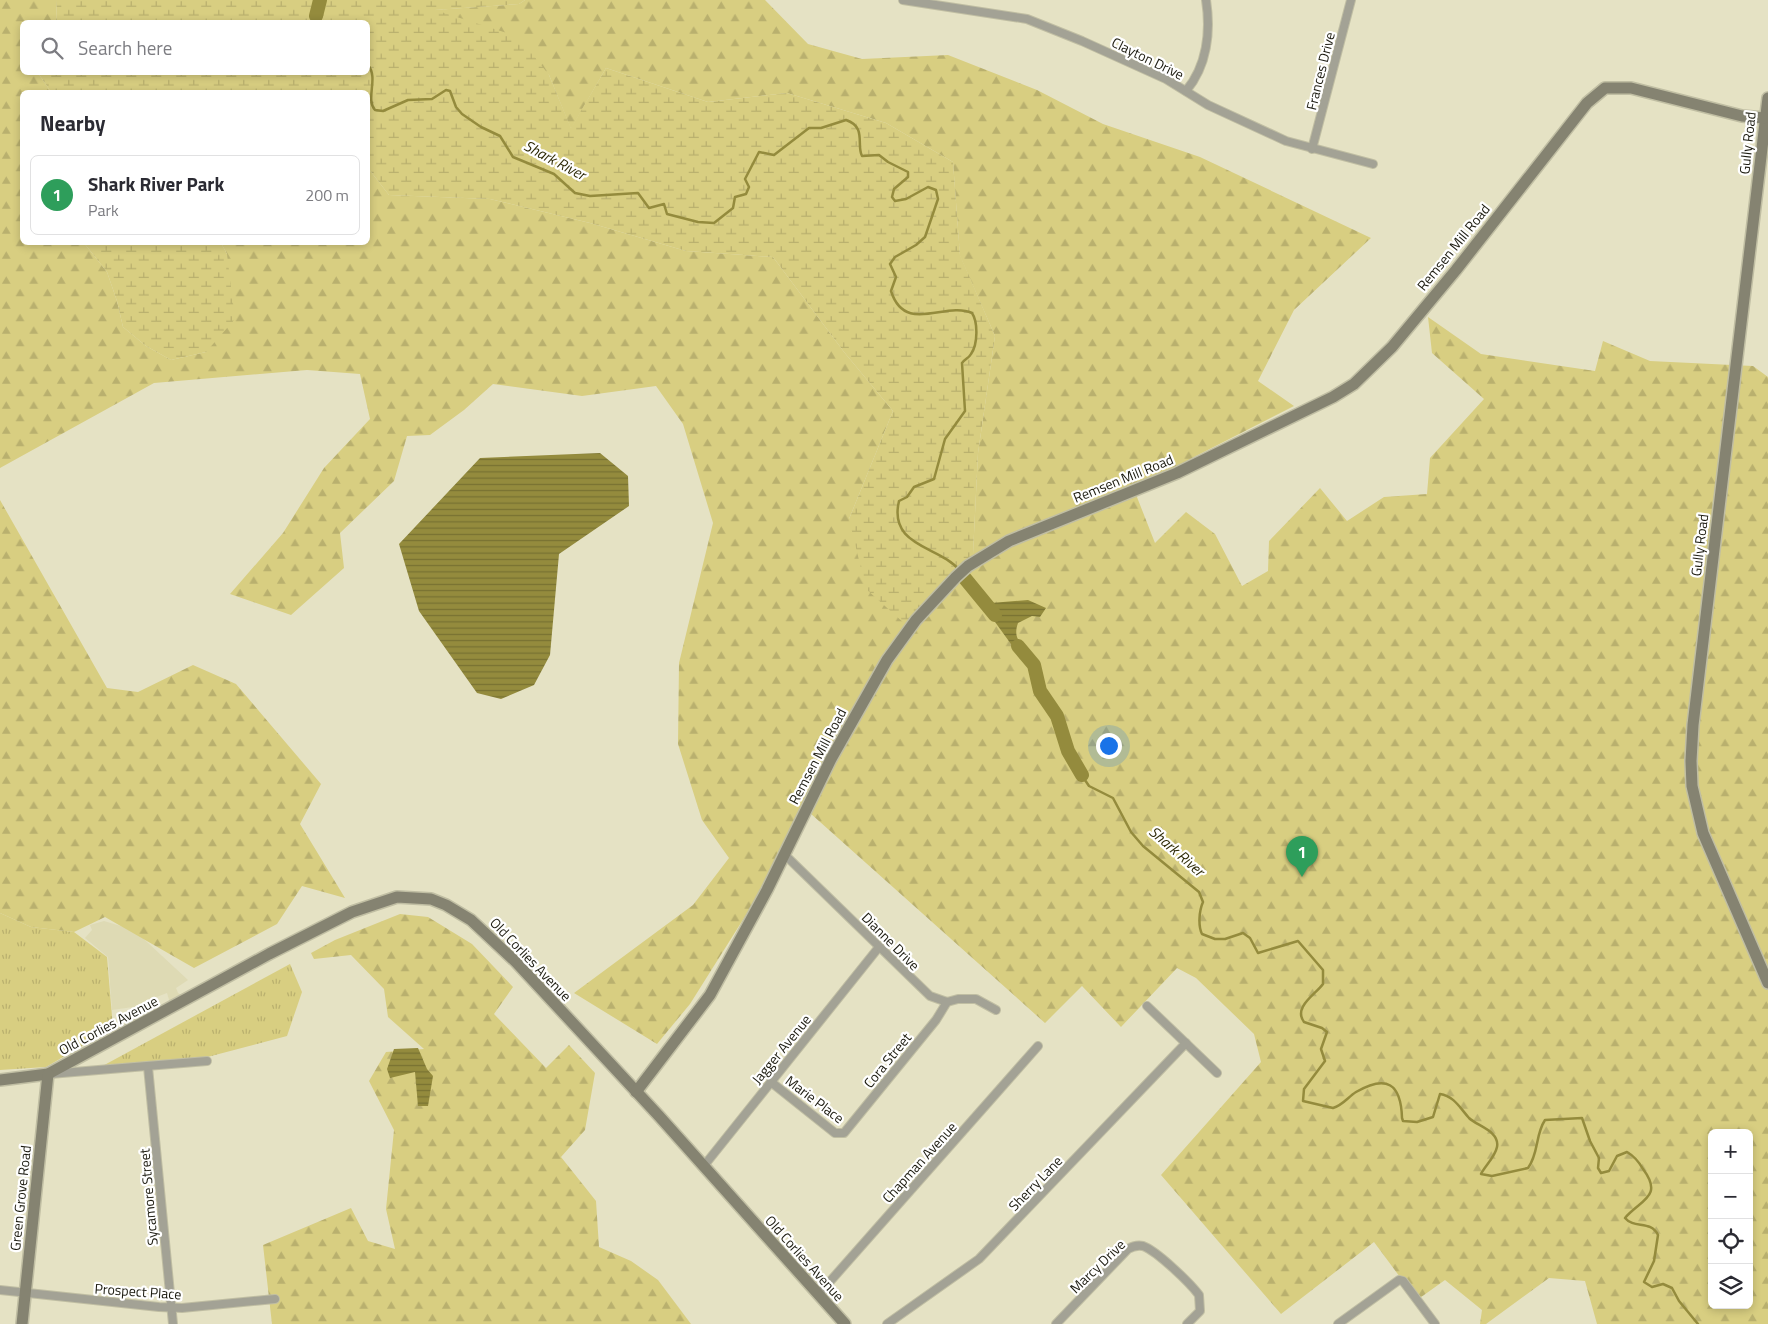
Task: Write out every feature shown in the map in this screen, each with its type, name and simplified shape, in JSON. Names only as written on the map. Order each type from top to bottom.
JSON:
[{"type":"street","name":"Clayton Drive","points":[[903,0],[1027,19],[1082,41],[1166,79],[1249,125],[1286,141],[1373,164]]},
{"type":"street","points":[[1186,91],[1195,81],[1206,49],[1208,22],[1206,0]]},
{"type":"street","name":"Frances Drive","points":[[1312,148],[1351,0]]},
{"type":"street","name":"Remsen Mill Road","points":[[636,1092],[710,995],[784,854],[831,759],[887,660],[916,620],[968,566],[993,549],[1021,535],[1177,474],[1333,397],[1354,384],[1392,347],[1456,270],[1587,103],[1605,88],[1623,86],[1742,116],[1764,118]]},
{"type":"street","name":"Gully Road","points":[[1768,98],[1764,118],[1709,581],[1691,761],[1694,794],[1703,833],[1768,983]]},
{"type":"street","name":"Dianne Drive","points":[[784,854],[930,996],[947,1002]]},
{"type":"street","name":"Old Corlies Avenue","points":[[48,1074],[318,928],[371,905],[397,897],[412,897],[446,905],[471,920],[492,938],[636,1092],[845,1324]]},
{"type":"street","name":"Jagger Avenue","points":[[702,1167],[879,948]]},
{"type":"street","points":[[947,1002],[969,998],[984,1002],[996,1010]]},
{"type":"street","name":"Cora Street","points":[[844,1133],[936,1020],[947,1002]]},
{"type":"street","points":[[1147,1006],[1218,1072]]},
{"type":"street","name":"Sherry Lane","points":[[888,1324],[979,1259],[1186,1043]]},
{"type":"street","name":"Chapman Avenue","points":[[818,1295],[1038,1046]]},
{"type":"street","name":"Old Corlies Avenue","points":[[0,1080],[48,1074],[207,1061]]},
{"type":"street","name":"Sycamore Street","points":[[148,1067],[172,1324]]},
{"type":"street","name":"Green Grove Road","points":[[22,1324],[48,1074]]},
{"type":"street","name":"Marie Place","points":[[771,1082],[835,1133],[844,1133]]},
{"type":"street","name":"Marcy Drive","points":[[1056,1324],[1128,1249],[1139,1246],[1154,1253],[1199,1295],[1200,1311],[1187,1324]]},
{"type":"street","points":[[1338,1324],[1400,1280],[1403,1281],[1435,1324]]},
{"type":"street","name":"Prospect Place","points":[[0,1290],[171,1308],[275,1299]]},
{"type":"shaded area","points":[[600,453],[628,476],[629,506],[559,554],[550,655],[534,685],[501,699],[477,693],[419,611],[399,544],[480,458]]},
{"type":"shaded area","points":[[983,600],[991,603],[1028,600],[1046,608],[1040,617],[1032,616],[1018,623],[1016,635],[1026,649],[1030,659],[1024,662],[982,604]]},
{"type":"shaded area","points":[[104,921],[134,930],[188,980],[176,988],[178,993],[183,996],[170,1003],[167,993],[154,998],[140,1006],[144,1016],[132,1022],[135,1012],[133,1007],[112,1010],[108,957],[85,938],[92,930],[90,925]]},
{"type":"shaded area","points":[[418,1048],[427,1069],[433,1076],[428,1106],[418,1106],[415,1072],[390,1078],[387,1069],[394,1049]]},
{"type":"green space","points":[[0,0],[57,0],[56,20],[20,20],[20,75],[39,75],[50,90],[20,90],[20,245],[86,245],[107,272],[117,301],[123,327],[146,346],[171,360],[206,352],[227,254],[222,245],[370,245],[370,171],[389,195],[490,199],[590,223],[686,251],[773,257],[844,352],[893,411],[849,519],[973,554],[978,453],[995,336],[960,256],[953,162],[886,123],[787,93],[708,102],[606,68],[571,129],[549,75],[434,10],[519,4],[525,0],[765,0],[808,44],[862,59],[948,55],[1037,90],[1103,124],[1200,157],[1371,238],[1294,310],[1258,381],[1294,406],[1194,457],[1135,492],[1155,543],[1186,512],[1215,534],[1242,586],[1268,571],[1269,541],[1320,488],[1347,521],[1384,497],[1427,494],[1430,458],[1484,399],[1432,353],[1428,317],[1481,354],[1595,371],[1603,341],[1650,361],[1753,366],[1768,377],[1768,1324],[1597,1324],[1585,1281],[1549,1278],[1486,1324],[1480,1324],[1482,1310],[1445,1280],[1417,1300],[1374,1242],[1281,1314],[1161,1175],[1261,1062],[1254,1034],[1196,978],[1177,968],[1121,1027],[1082,986],[1045,1023],[810,813],[690,1004],[657,1044],[574,993],[693,905],[729,858],[702,820],[678,744],[679,663],[713,523],[683,424],[656,386],[582,396],[493,384],[464,410],[430,435],[407,436],[394,481],[340,533],[344,568],[291,615],[230,594],[283,533],[324,468],[370,419],[360,374],[307,370],[154,383],[0,468]]},
{"type":"green space","points":[[57,0],[525,0],[519,4],[435,10],[519,37],[549,75],[571,128],[606,68],[708,102],[787,93],[886,123],[953,162],[960,255],[995,336],[978,453],[973,554],[905,624],[866,589],[849,519],[893,411],[844,352],[773,257],[686,251],[590,223],[490,199],[389,195],[370,171],[370,90],[50,90],[39,75],[370,75],[370,20],[56,20]]},
{"type":"green space","points":[[86,245],[222,245],[227,254],[235,319],[206,352],[171,360],[146,346],[123,327],[117,301],[107,272]]},
{"type":"green space","points":[[0,500],[107,688],[138,692],[193,665],[236,684],[321,784],[300,824],[345,898],[302,886],[277,924],[194,968],[105,917],[74,932],[31,927],[0,913]]},
{"type":"green space","points":[[0,913],[31,927],[74,932],[107,957],[113,1028],[46,1067],[0,1070]]},
{"type":"green space","points":[[400,914],[428,917],[472,944],[513,987],[494,1014],[546,1068],[569,1045],[595,1073],[585,1130],[561,1157],[596,1201],[599,1247],[631,1261],[658,1280],[691,1324],[272,1324],[263,1245],[351,1208],[368,1241],[395,1249],[386,1209],[394,1130],[369,1081],[386,1052],[424,1049],[388,1017],[384,989],[351,955],[314,959],[311,953],[335,940]]},
{"type":"green space","points":[[290,964],[302,992],[287,1036],[196,1060],[97,1069]]},
{"type":"waterway","name":"Shark River","points":[[316,16],[320,0]]},
{"type":"waterway","name":"Shark River","points":[[316,16],[318,20]]},
{"type":"waterway","name":"Shark River","points":[[370,68],[372,76],[371,100],[375,110],[383,111],[408,100],[432,99],[446,90],[450,91],[456,107],[462,114],[481,127],[500,136],[513,157],[554,174],[575,193],[590,196],[638,193],[649,208],[664,204],[667,214],[698,222],[714,223],[733,208],[735,197],[746,194],[749,187],[745,179],[759,152],[774,155],[809,128],[821,128],[846,120],[857,127],[862,156],[879,155],[908,172],[908,177],[894,189],[892,197],[895,201],[906,199],[928,187],[936,190],[938,199],[925,237],[916,245],[895,257],[890,264],[896,277],[891,291],[897,304],[906,311],[916,314],[961,310],[972,313],[975,322],[976,339],[971,354],[962,363],[965,411],[945,439],[934,479],[914,487],[907,497],[899,501],[898,516],[901,528],[908,537],[951,562],[959,570]]},
{"type":"waterway","name":"Shark River","points":[[963,576],[995,615]]},
{"type":"waterway","name":"Shark River","points":[[1018,646],[1034,665],[1040,691],[1057,716],[1068,751],[1082,775]]},
{"type":"waterway","name":"Shark River","points":[[1030,659],[1049,706],[1060,727],[1068,755],[1089,786],[1113,798],[1131,832],[1143,846],[1199,892],[1203,902],[1200,918],[1202,934],[1215,939],[1225,939],[1243,933],[1250,938],[1258,953],[1298,941],[1323,970],[1323,984],[1303,1006],[1301,1017],[1304,1022],[1322,1028],[1327,1032],[1321,1049],[1325,1061],[1304,1089],[1303,1101],[1333,1108],[1340,1105],[1356,1092],[1384,1083],[1395,1090],[1399,1097],[1403,1121],[1417,1122],[1433,1117],[1440,1094],[1445,1095],[1456,1103],[1469,1118],[1495,1137],[1497,1141],[1496,1151],[1481,1174],[1492,1176],[1528,1168],[1534,1156],[1545,1120],[1582,1118],[1590,1141],[1599,1158],[1598,1168],[1601,1173],[1609,1171],[1617,1156],[1627,1152],[1638,1162],[1649,1178],[1651,1186],[1648,1197],[1625,1218],[1633,1223],[1655,1230],[1658,1235],[1654,1261],[1644,1282],[1652,1287],[1663,1284],[1672,1288],[1679,1301],[1698,1324]]},
{"type":"place","name":"Shark River Park","points":[[1302,877]]}]
